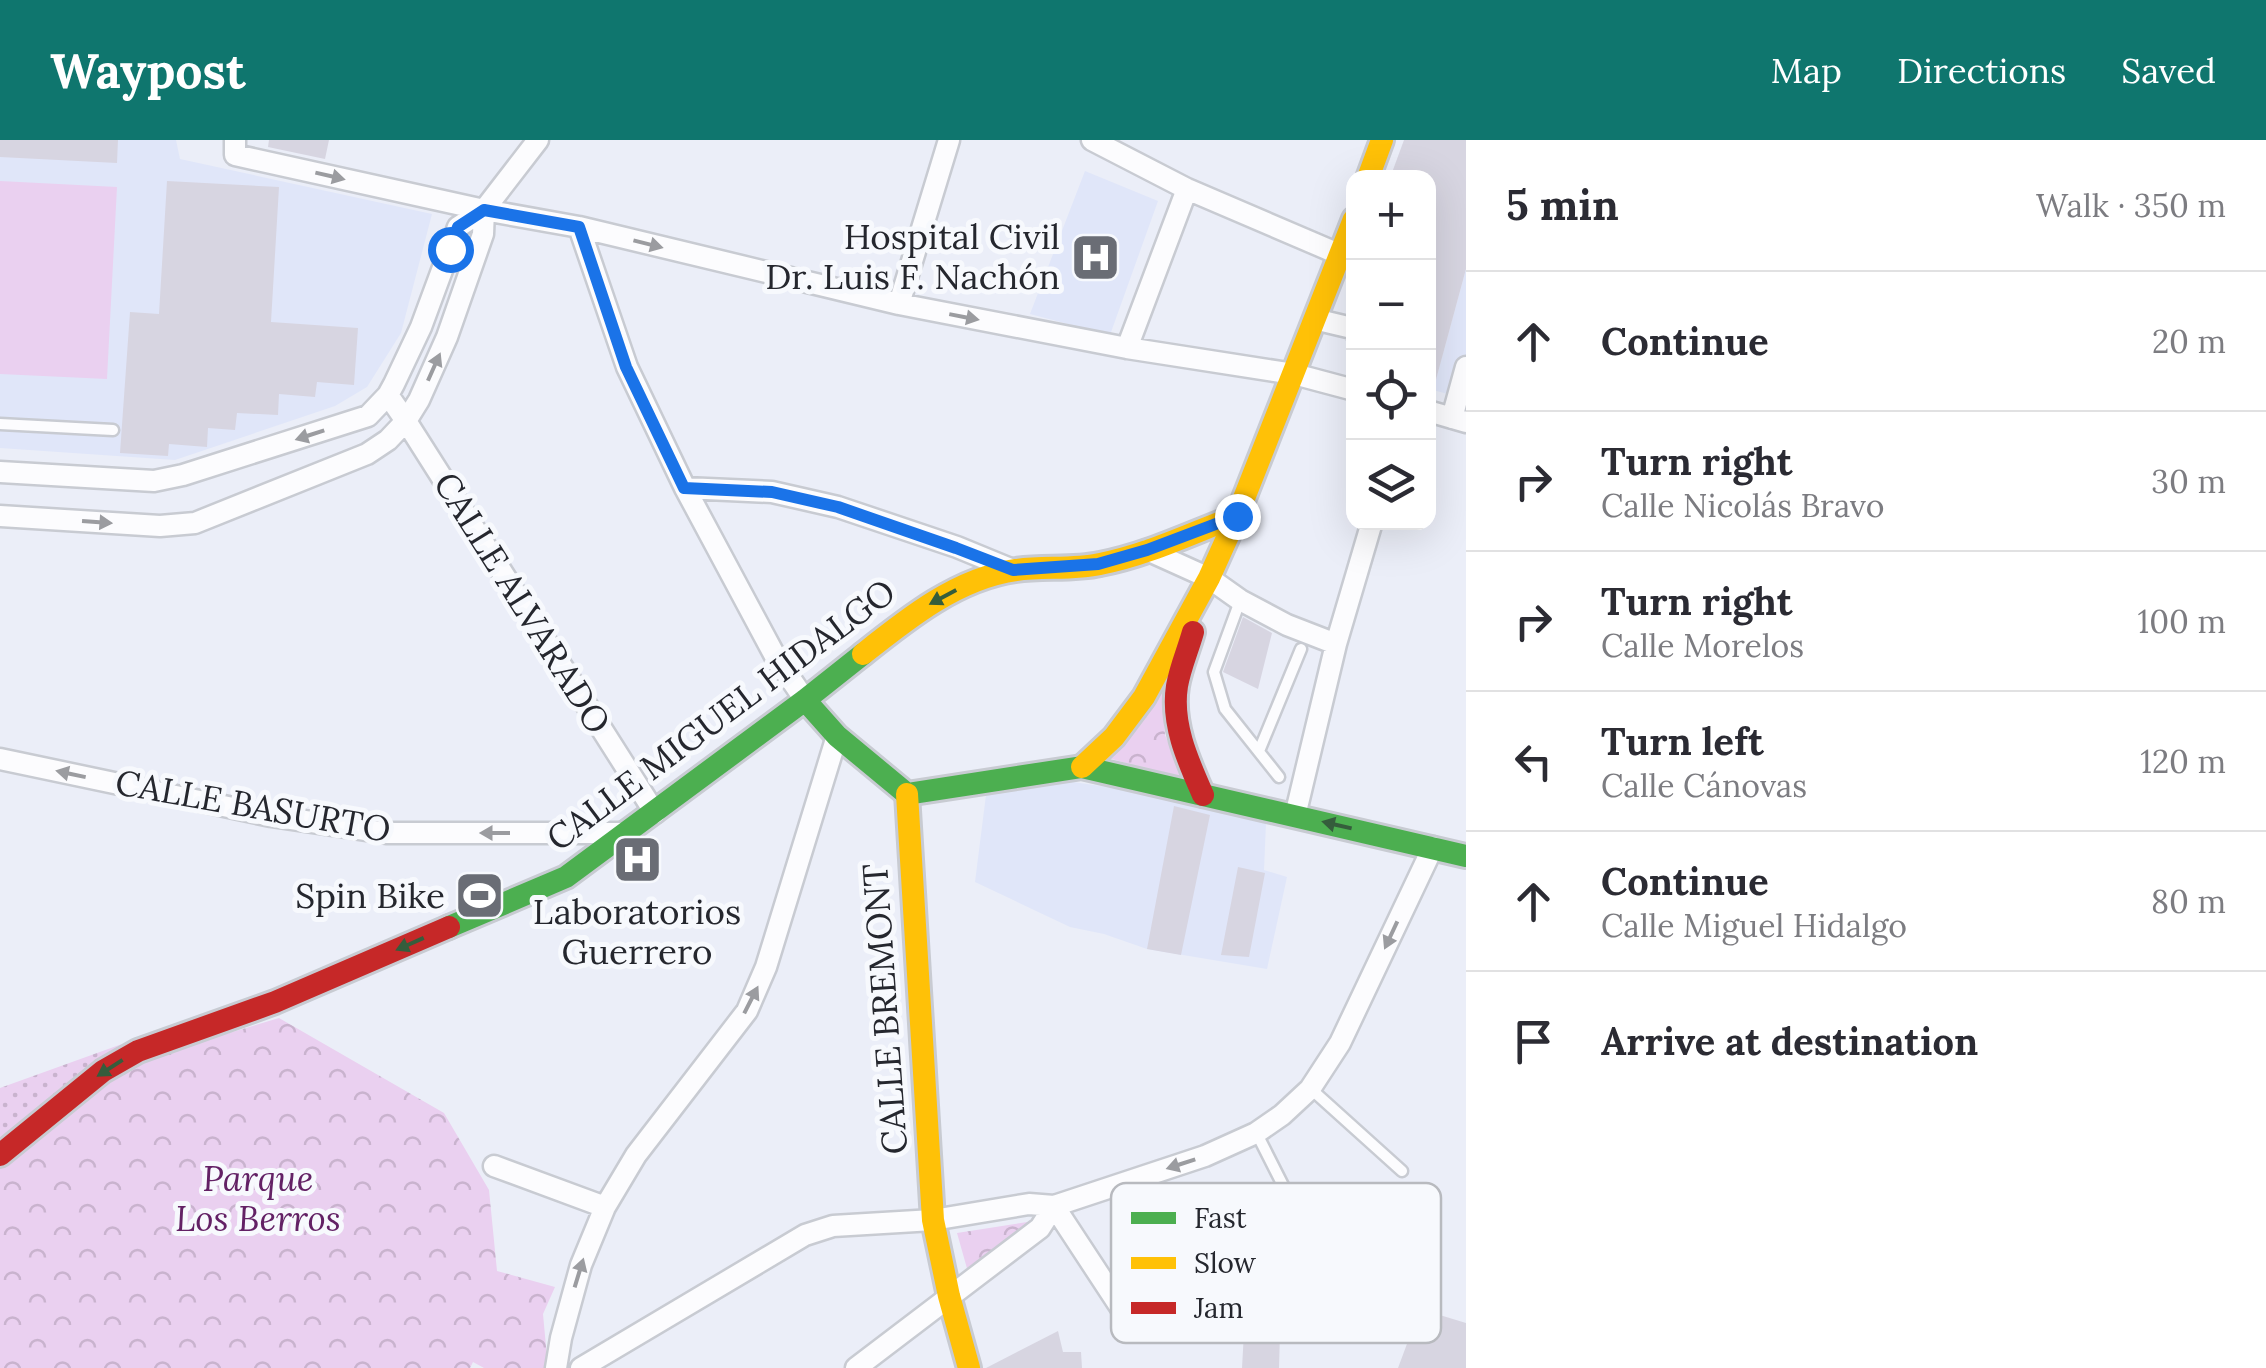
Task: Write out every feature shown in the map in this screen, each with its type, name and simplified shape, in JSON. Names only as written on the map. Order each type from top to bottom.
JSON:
[{"type":"main road","points":[[1371,170],[1382,140]]},
{"type":"main road","points":[[1082,767],[1114,737],[1144,697],[1209,578],[1346,241]]},
{"type":"main road","name":"CALLE MIGUEL HIDALGO","points":[[0,1155],[103,1072],[138,1051],[276,1002],[566,876],[806,700],[912,614],[966,585],[1013,570],[1098,564],[1237,516]]},
{"type":"main road","points":[[1203,795],[1178,728],[1176,690],[1209,578]]},
{"type":"main road","points":[[806,700],[837,736],[907,794],[1082,767],[1466,856]]},
{"type":"main road","name":"CALLE BREMONT","points":[[907,794],[933,1220],[969,1368]]},
{"type":"street","points":[[0,472],[154,481],[368,416],[388,395],[421,328],[458,227],[484,210],[538,140]]},
{"type":"street","points":[[899,304],[948,140]]},
{"type":"street","points":[[1092,140],[1187,189],[1341,254]]},
{"type":"street","points":[[235,147],[484,210],[579,227],[899,304],[1127,348],[1294,374],[1346,388]]},
{"type":"street","points":[[1127,348],[1187,189]]},
{"type":"street","points":[[0,516],[160,526],[195,523],[367,454],[388,440],[419,400],[447,337],[483,234],[484,210]]},
{"type":"street","points":[[579,227],[626,367],[684,488],[775,656],[806,700]]},
{"type":"street","points":[[1314,319],[1346,327]]},
{"type":"street","points":[[1459,420],[1466,368]]},
{"type":"street","name":"CALLE ALVARADO","points":[[388,395],[655,812]]},
{"type":"street","points":[[684,488],[772,492],[838,507],[1013,570]]},
{"type":"street","points":[[1295,816],[1336,644],[1370,530]]},
{"type":"street","points":[[1147,550],[1209,578],[1287,625],[1336,644]]},
{"type":"street","points":[[556,1368],[580,1264],[605,1207],[636,1155],[746,1011],[766,967],[837,736]]},
{"type":"street","name":"CALLE BASURTO","points":[[0,759],[271,816],[386,833],[628,832]]},
{"type":"street","points":[[1123,1183],[1205,1156],[1256,1133],[1310,1088],[1340,1043],[1432,847]]},
{"type":"street","points":[[494,1166],[605,1207]]},
{"type":"street","points":[[581,1368],[805,1235],[833,1226],[933,1220],[1029,1204],[1054,1206],[1111,1187]]},
{"type":"street","points":[[856,1368],[1040,1228],[1054,1206]]},
{"type":"street","points":[[1054,1206],[1111,1294]]},
{"type":"lane","points":[[0,424],[113,430]]},
{"type":"lane","points":[[1240,600],[1214,672],[1225,709],[1279,777]]},
{"type":"lane","points":[[1259,752],[1301,649]]},
{"type":"lane","points":[[1310,1088],[1402,1171]]},
{"type":"lane","points":[[1256,1133],[1282,1183]]},
{"type":"shaded area","points":[[0,140],[176,140],[180,159],[432,214],[401,333],[367,387],[335,406],[175,460],[0,448]]},
{"type":"shaded area","name":"Hospital Civil Dr. Luis F. Nachón","points":[[1085,171],[1158,201],[1110,335],[1030,314]]},
{"type":"shaded area","points":[[1466,269],[1466,399],[1436,391]]},
{"type":"shaded area","points":[[1073,782],[1129,790],[1266,823],[1264,870],[1287,877],[1267,969],[1147,949],[1070,927],[975,882],[987,787]]},
{"type":"green space","points":[[0,181],[117,187],[107,379],[0,374]]},
{"type":"green space","points":[[1162,684],[1165,735],[1184,780],[1105,757]]},
{"type":"green space","name":"Parque Los Berros","points":[[279,1018],[444,1113],[489,1190],[497,1271],[555,1287],[543,1314],[548,1368],[484,1368],[473,1362],[470,1368],[0,1368],[0,1164],[139,1060]]},
{"type":"green space","points":[[122,1044],[0,1137],[0,1088]]},
{"type":"green space","points":[[1046,1219],[970,1279],[957,1233]]},
{"type":"building","points":[[0,140],[118,140],[117,163],[0,157]]},
{"type":"building","points":[[269,140],[329,140],[325,159],[268,147]]},
{"type":"building","points":[[1404,140],[1466,140],[1466,269],[1436,380],[1436,170],[1393,170]]},
{"type":"building","points":[[167,181],[279,187],[271,322],[358,328],[354,385],[317,382],[315,397],[279,394],[278,415],[237,413],[235,430],[208,428],[207,447],[169,444],[168,456],[120,453],[130,312],[159,314]]},
{"type":"building","points":[[1243,617],[1272,633],[1258,689],[1223,672]]},
{"type":"building","points":[[1174,806],[1210,815],[1181,955],[1147,949]]},
{"type":"building","points":[[1238,867],[1265,873],[1249,957],[1221,955]]},
{"type":"building","points":[[1441,1315],[1466,1323],[1466,1368],[1398,1368],[1407,1343],[1441,1343]]},
{"type":"building","points":[[1058,1331],[1063,1352],[1081,1352],[1082,1368],[986,1368]]},
{"type":"building","points":[[1243,1343],[1280,1343],[1279,1368],[1242,1368]]},
{"type":"traffic: fast","points":[[449,927],[566,877],[863,654]]},
{"type":"traffic: fast","points":[[805,700],[837,736],[907,794]]},
{"type":"traffic: fast","points":[[907,794],[1082,767],[1466,856]]},
{"type":"traffic: slow","points":[[1371,170],[1382,140]]},
{"type":"traffic: slow","points":[[1082,767],[1114,737],[1144,697],[1209,578],[1346,239]]},
{"type":"traffic: slow","points":[[863,654],[916,614],[974,581],[1016,570],[1079,567],[1118,560],[1237,516]]},
{"type":"traffic: slow","points":[[907,794],[933,1220],[969,1368]]},
{"type":"traffic: jam","points":[[1193,632],[1178,679],[1176,714],[1203,795]]},
{"type":"traffic: jam","points":[[0,1155],[103,1071],[138,1051],[275,1002],[449,927]]},
{"type":"place","name":"Hospital Civil Dr. Luis F. Nachón","points":[[1095,257]]},
{"type":"place","name":"Laboratorios Guerrero","points":[[637,860]]},
{"type":"place","name":"Spin Bike","points":[[480,896]]},
{"type":"route","points":[[450,249],[458,227],[484,210],[579,227],[626,367],[684,488],[772,492],[838,507],[1013,570],[1098,564],[1237,516]]}]
